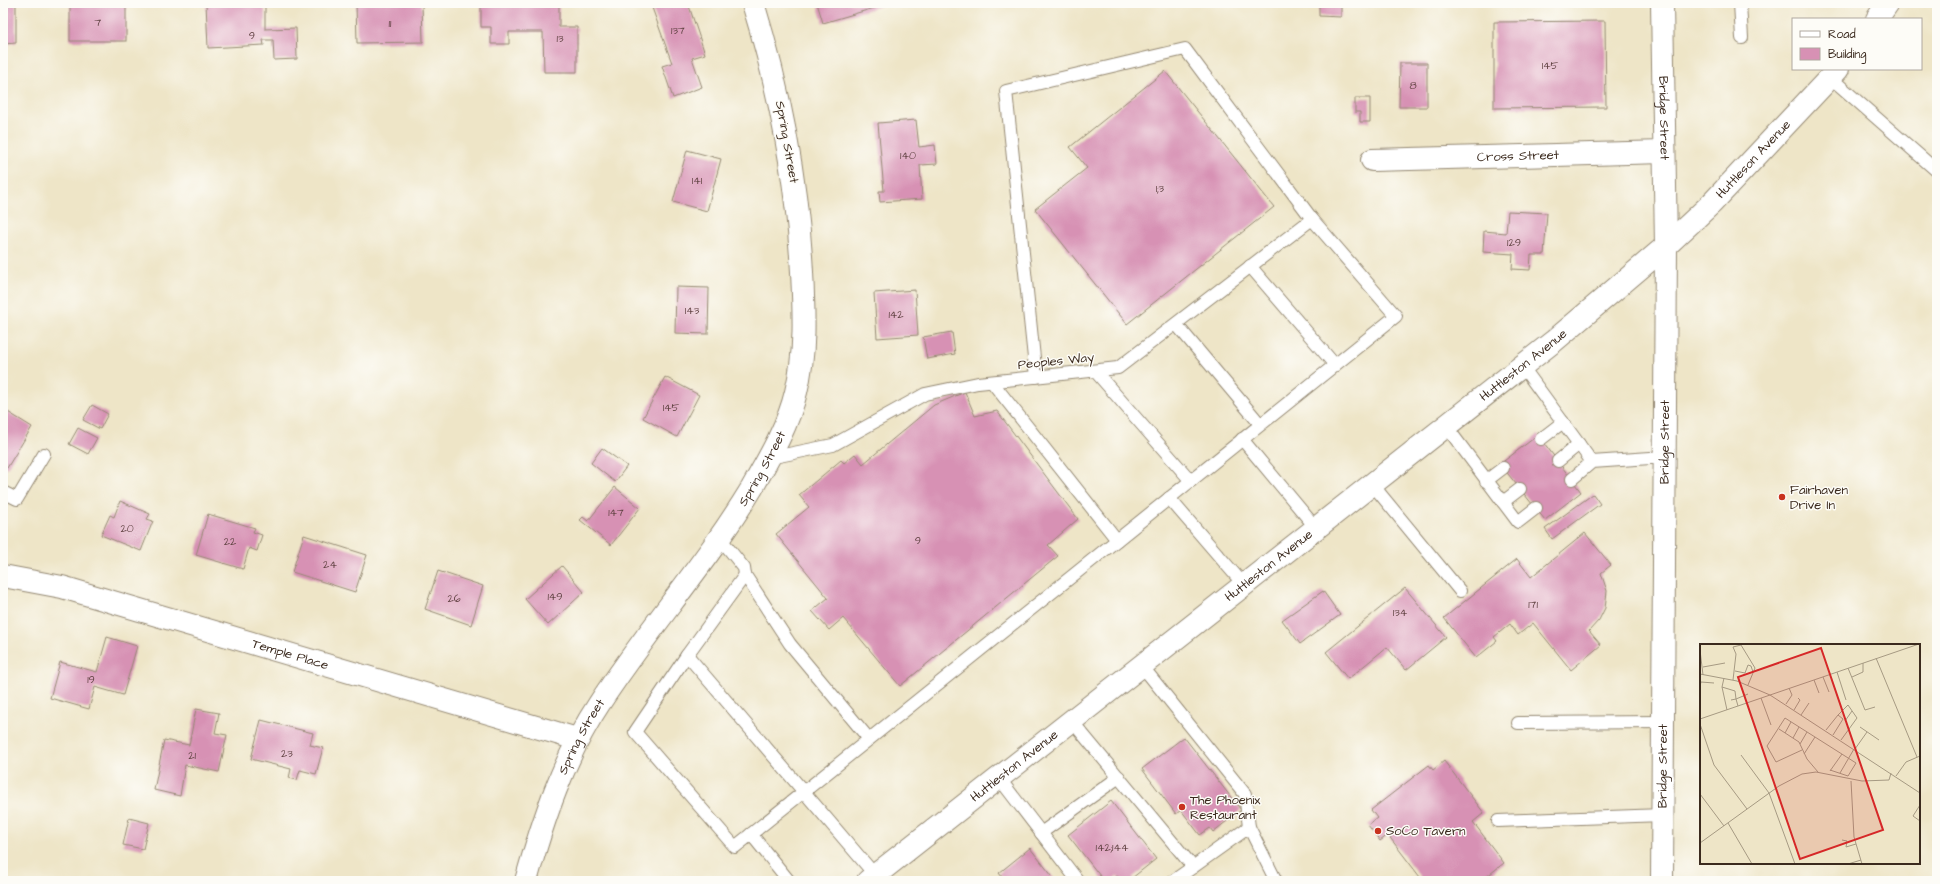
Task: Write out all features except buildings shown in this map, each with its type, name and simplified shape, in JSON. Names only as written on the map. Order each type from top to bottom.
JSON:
[{"type":"main road","name":"Spring Street","points":[[526,881],[536,845],[577,739],[600,702],[720,538],[769,458],[781,434],[796,393],[803,346],[803,298],[797,200],[780,101],[753,3]]},
{"type":"main road","name":"Bridge Street","points":[[1662,3],[1666,246],[1662,881]]},
{"type":"main road","points":[[1877,18],[1888,3]]},
{"type":"main road","name":"Huttleson Avenue","points":[[1666,246],[1712,203],[1835,74]]},
{"type":"main road","name":"Cross Street","points":[[1372,160],[1664,152]]},
{"type":"main road","name":"Huttleston Avenue","points":[[872,878],[1522,366],[1666,246]]},
{"type":"main road","name":"Temple Place","points":[[3,576],[62,587],[577,739]]},
{"type":"lane","points":[[1740,3],[1742,38]]},
{"type":"lane","points":[[746,575],[635,732],[735,848],[1190,480],[1396,316],[1312,219],[1185,49],[1006,90],[1036,377]]},
{"type":"lane","points":[[1835,74],[1931,162],[1937,170]]},
{"type":"lane","name":"Peoples Way","points":[[769,458],[833,445],[926,394],[978,382],[992,382],[1118,368],[1312,219]]},
{"type":"lane","points":[[1250,266],[1335,364]]},
{"type":"lane","points":[[1176,324],[1260,424]]},
{"type":"lane","points":[[1522,366],[1592,462]]},
{"type":"lane","points":[[1095,370],[1190,480]]},
{"type":"lane","points":[[992,382],[1117,540]]},
{"type":"lane","points":[[1541,439],[1563,422]]},
{"type":"lane","points":[[1446,426],[1486,482],[1518,522],[1536,508]]},
{"type":"lane","points":[[1242,439],[1316,528]]},
{"type":"lane","points":[[1558,460],[1579,444]]},
{"type":"lane","points":[[3,492],[17,500],[44,454]]},
{"type":"lane","points":[[1572,479],[1592,462],[1665,457]]},
{"type":"lane","points":[[1486,482],[1504,468]]},
{"type":"lane","points":[[1372,484],[1460,591]]},
{"type":"lane","points":[[1503,502],[1520,489]]},
{"type":"lane","points":[[1169,498],[1244,585]]},
{"type":"lane","points":[[720,538],[744,568],[746,575],[790,644],[869,739]]},
{"type":"lane","points":[[688,655],[803,792],[872,878]]},
{"type":"lane","points":[[1142,666],[1245,794],[1249,827],[1276,881]]},
{"type":"lane","points":[[1072,720],[1193,866]]},
{"type":"lane","points":[[1518,723],[1663,722]]},
{"type":"lane","points":[[1041,833],[1119,777]]},
{"type":"lane","points":[[999,778],[1078,881]]},
{"type":"lane","points":[[1498,821],[1663,815]]},
{"type":"lane","points":[[1173,881],[1249,827]]},
{"type":"lane","points":[[751,834],[789,881]]},
{"type":"place","name":"Fairhaven Drive In","points":[[1782,497]]},
{"type":"place","name":"The Phoenix Restaurant","points":[[1182,807]]},
{"type":"place","name":"SoCo Tavern","points":[[1378,831]]}]
